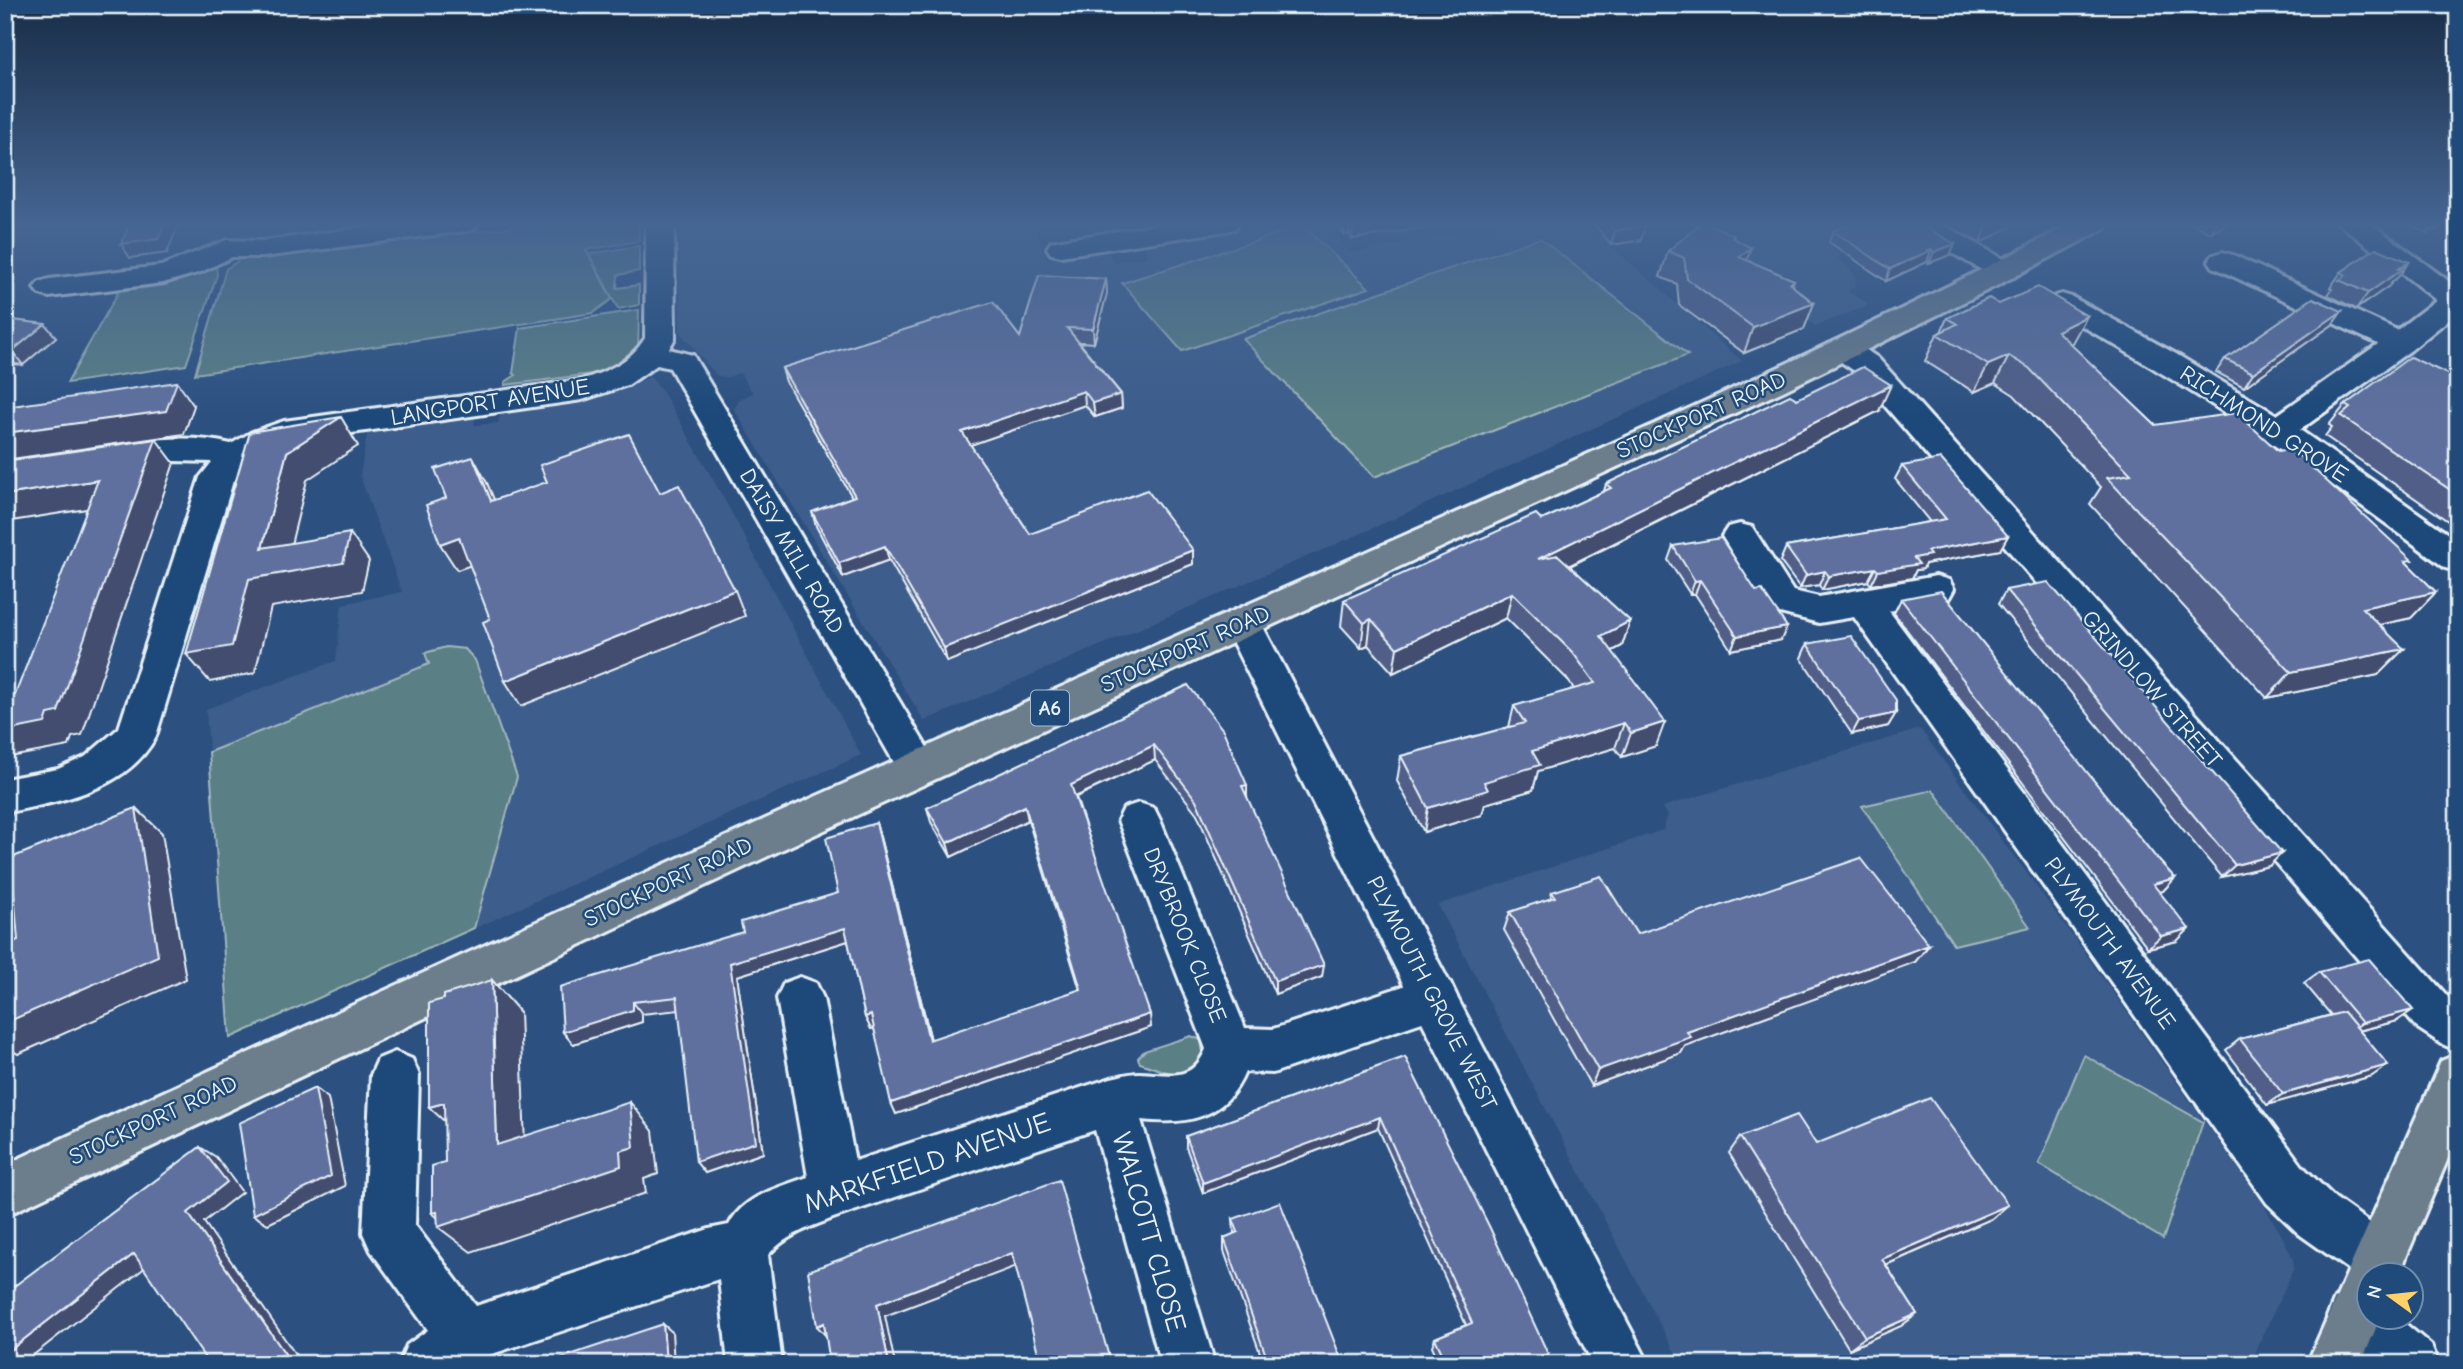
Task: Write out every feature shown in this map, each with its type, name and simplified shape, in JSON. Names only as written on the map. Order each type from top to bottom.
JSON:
[{"type":"main road","name":"STOCKPORT ROAD","points":[[5,1191],[313,1045],[1845,349],[1972,287]]},
{"type":"main road","points":[[2379,1260],[2458,1077]]},
{"type":"street","points":[[49,288],[58,287]]},
{"type":"street","points":[[653,354],[660,338],[660,287]]},
{"type":"street","points":[[2279,287],[2400,343]]},
{"type":"street","points":[[2278,430],[2456,301],[2437,287]]},
{"type":"street","name":"RICHMOND GROVE","points":[[2062,303],[2195,378],[2278,430],[2385,502],[2458,559]]},
{"type":"street","name":"GRINDLOW STREET","points":[[1845,349],[1867,365],[2432,1012],[2458,1029]]},
{"type":"street","name":"LANGPORT AVENUE","points":[[5,796],[64,784],[99,769],[136,736],[217,477],[234,456],[256,442],[284,432],[582,390],[606,383],[638,368],[653,354]]},
{"type":"street","name":"DAISY MILL ROAD","points":[[653,354],[682,362],[918,768]]},
{"type":"street","points":[[88,462],[184,448],[210,449],[234,456]]},
{"type":"street","points":[[1740,536],[1781,601],[1819,610],[1936,589]]},
{"type":"street","name":"PLYMOUTH AVENUE","points":[[1864,604],[2285,1185],[2317,1216],[2354,1285]]},
{"type":"street","name":"PLYMOUTH GROVE WEST","points":[[1242,622],[1622,1364]]},
{"type":"street","name":"DRYBROOK CLOSE","points":[[1139,820],[1230,1049]]},
{"type":"street","points":[[1230,1049],[1273,1051],[1434,997]]},
{"type":"street","points":[[800,998],[836,1192]]},
{"type":"street","name":"MARKFIELD AVENUE","points":[[742,1254],[750,1237],[762,1223],[779,1213],[836,1192],[1111,1101],[1136,1096],[1165,1099],[1195,1096],[1219,1076],[1230,1049]]},
{"type":"street","points":[[395,1075],[389,1233],[465,1336]]},
{"type":"street","name":"WALCOTT CLOSE","points":[[1111,1101],[1188,1364]]},
{"type":"street","points":[[426,1364],[465,1336],[727,1251],[742,1254],[755,1364]]},
{"type":"street","name":"PLYMOUTH AVENUE","points":[[2385,1330],[2412,1364]]},
{"type":"shaded area","points":[[679,287],[1658,287],[1742,361],[1362,533],[924,721],[734,409],[740,399],[753,393],[740,373],[728,377],[717,376],[680,332]]},
{"type":"shaded area","points":[[1767,287],[1853,287],[1848,292],[1866,302],[1866,307],[1815,326]]},
{"type":"shaded area","points":[[651,377],[666,397],[728,506],[861,755],[230,1038],[206,709],[336,661],[342,604],[402,592],[360,476],[368,428],[476,414],[474,425],[498,423],[501,411],[593,399]]},
{"type":"shaded area","points":[[1920,729],[2070,932],[2263,1204],[2281,1234],[2293,1259],[2294,1268],[2250,1364],[1681,1364],[1438,905],[1663,830],[1668,815],[1662,807]]},
{"type":"green space","points":[[151,287],[213,287],[186,365],[67,383],[119,291]]},
{"type":"green space","points":[[221,287],[606,287],[612,299],[593,313],[195,374]]},
{"type":"green space","points":[[606,287],[639,287],[639,305],[618,309]]},
{"type":"green space","points":[[1125,287],[1369,288],[1182,351]]},
{"type":"green space","points":[[1396,287],[1602,287],[1688,355],[1374,477],[1243,339]]},
{"type":"green space","points":[[639,310],[638,350],[617,367],[600,373],[505,385],[505,382],[516,375],[513,373],[520,328]]},
{"type":"green space","points":[[446,647],[465,649],[475,660],[517,777],[474,928],[230,1038],[209,752],[429,664],[425,653]]},
{"type":"green space","points":[[1933,790],[2030,927],[1954,945],[1862,806]]},
{"type":"green space","points":[[1191,1036],[1201,1040],[1202,1051],[1198,1064],[1189,1071],[1168,1073],[1140,1063],[1138,1058],[1144,1051]]},
{"type":"green space","points":[[2084,1055],[2203,1122],[2163,1239],[2039,1164]]},
{"type":"building","points":[[1035,287],[1104,287],[1093,329],[1067,328],[1121,394],[1093,403],[1084,391],[962,432],[1030,534],[1147,490],[1193,550],[944,648],[885,546],[839,563],[812,512],[855,496],[782,368],[993,302],[1020,337]]},
{"type":"building","points":[[1698,287],[1794,287],[1814,303],[1753,327]]},
{"type":"building","points":[[2038,287],[2087,316],[2057,331],[2155,425],[2237,413],[2278,451],[2292,449],[2412,560],[2405,561],[2436,592],[2362,608],[2404,649],[2291,672],[2107,478],[2131,474],[2029,368],[2009,356],[1988,365],[1937,334],[1957,324],[1947,318],[1989,298],[1999,304]]},
{"type":"building","points":[[2354,287],[2377,287],[2368,293]]},
{"type":"building","points":[[2313,298],[2342,311],[2253,373],[2225,359]]},
{"type":"building","points":[[5,319],[45,324],[12,351],[5,351]]},
{"type":"building","points":[[2410,357],[2458,379],[2458,495],[2341,416],[2350,408],[2345,405]]},
{"type":"building","points":[[1863,367],[1891,385],[1538,559],[1558,555],[1630,621],[1601,636],[1665,722],[1631,733],[1624,723],[1532,751],[1540,765],[1484,782],[1488,790],[1428,808],[1401,756],[1525,723],[1514,706],[1595,683],[1573,653],[1512,593],[1397,648],[1371,619],[1364,623],[1344,600],[1536,514],[1542,520],[1611,488],[1606,484],[1790,395],[1797,399]]},
{"type":"building","points":[[177,382],[166,411],[5,433],[5,407]]},
{"type":"building","points":[[341,417],[287,452],[262,548],[350,533],[343,563],[249,579],[232,646],[186,654],[250,432]]},
{"type":"building","points":[[629,434],[660,493],[679,485],[735,590],[505,681],[483,622],[490,619],[459,537],[440,544],[426,505],[446,498],[435,469],[473,457],[491,501],[547,482],[540,465]]},
{"type":"building","points":[[156,439],[58,712],[48,714],[45,723],[5,731],[5,696],[15,695],[98,480],[5,495],[5,461]]},
{"type":"building","points":[[1941,459],[2008,536],[1927,551],[1930,555],[1914,558],[1919,564],[1829,576],[1825,571],[1806,575],[1786,547],[1946,519],[1902,466]]},
{"type":"building","points":[[1721,538],[1756,591],[1762,590],[1787,627],[1737,636],[1700,580],[1695,581],[1673,546]]},
{"type":"building","points":[[2048,582],[2282,853],[2235,865],[2006,590]]},
{"type":"building","points":[[1941,591],[2175,878],[2153,884],[2189,929],[2161,936],[1901,599]]},
{"type":"building","points":[[1851,636],[1896,700],[1896,713],[1859,721],[1807,644]]},
{"type":"building","points":[[1188,685],[1223,730],[1247,785],[1242,786],[1324,965],[1275,981],[1196,800],[1154,745],[1071,785],[1150,1014],[891,1103],[871,1015],[865,1017],[845,928],[730,963],[756,1142],[696,1162],[677,997],[633,1002],[633,1010],[563,1032],[560,987],[743,932],[741,922],[838,893],[826,838],[876,823],[929,1040],[1081,989],[1025,806],[947,843],[927,808]]},
{"type":"building","points":[[136,808],[158,956],[5,1023],[5,946],[18,940],[11,858]]},
{"type":"building","points":[[1861,858],[1929,945],[1687,1032],[1691,1037],[1598,1070],[1510,912],[1555,897],[1552,892],[1601,876],[1637,934]]},
{"type":"building","points":[[2369,959],[2413,1010],[2362,1023],[2319,972]]},
{"type":"building","points":[[492,980],[497,1145],[630,1102],[634,1147],[620,1151],[621,1166],[438,1227],[437,1212],[432,1213],[432,1166],[445,1162],[444,1103],[429,1107],[429,1003],[444,999],[444,995]]},
{"type":"building","points":[[2344,1012],[2388,1065],[2283,1094],[2240,1039]]},
{"type":"building","points":[[1405,1057],[1490,1228],[1548,1354],[1525,1364],[1447,1364],[1435,1338],[1472,1323],[1380,1117],[1203,1183],[1186,1136]]},
{"type":"building","points":[[315,1088],[331,1176],[253,1215],[239,1123]]},
{"type":"building","points":[[1930,1098],[2008,1205],[1882,1259],[1917,1314],[1865,1337],[1740,1137],[1797,1115],[1816,1144]]},
{"type":"building","points":[[200,1147],[227,1182],[188,1213],[292,1364],[209,1364],[134,1254],[5,1354],[5,1293]]},
{"type":"building","points":[[1059,1180],[1111,1364],[1041,1364],[1012,1253],[877,1304],[889,1364],[830,1364],[824,1323],[817,1326],[808,1271]]},
{"type":"building","points":[[1280,1202],[1343,1364],[1269,1364],[1224,1238],[1238,1232],[1233,1219]]},
{"type":"building","points":[[663,1324],[666,1364],[543,1364]]}]
